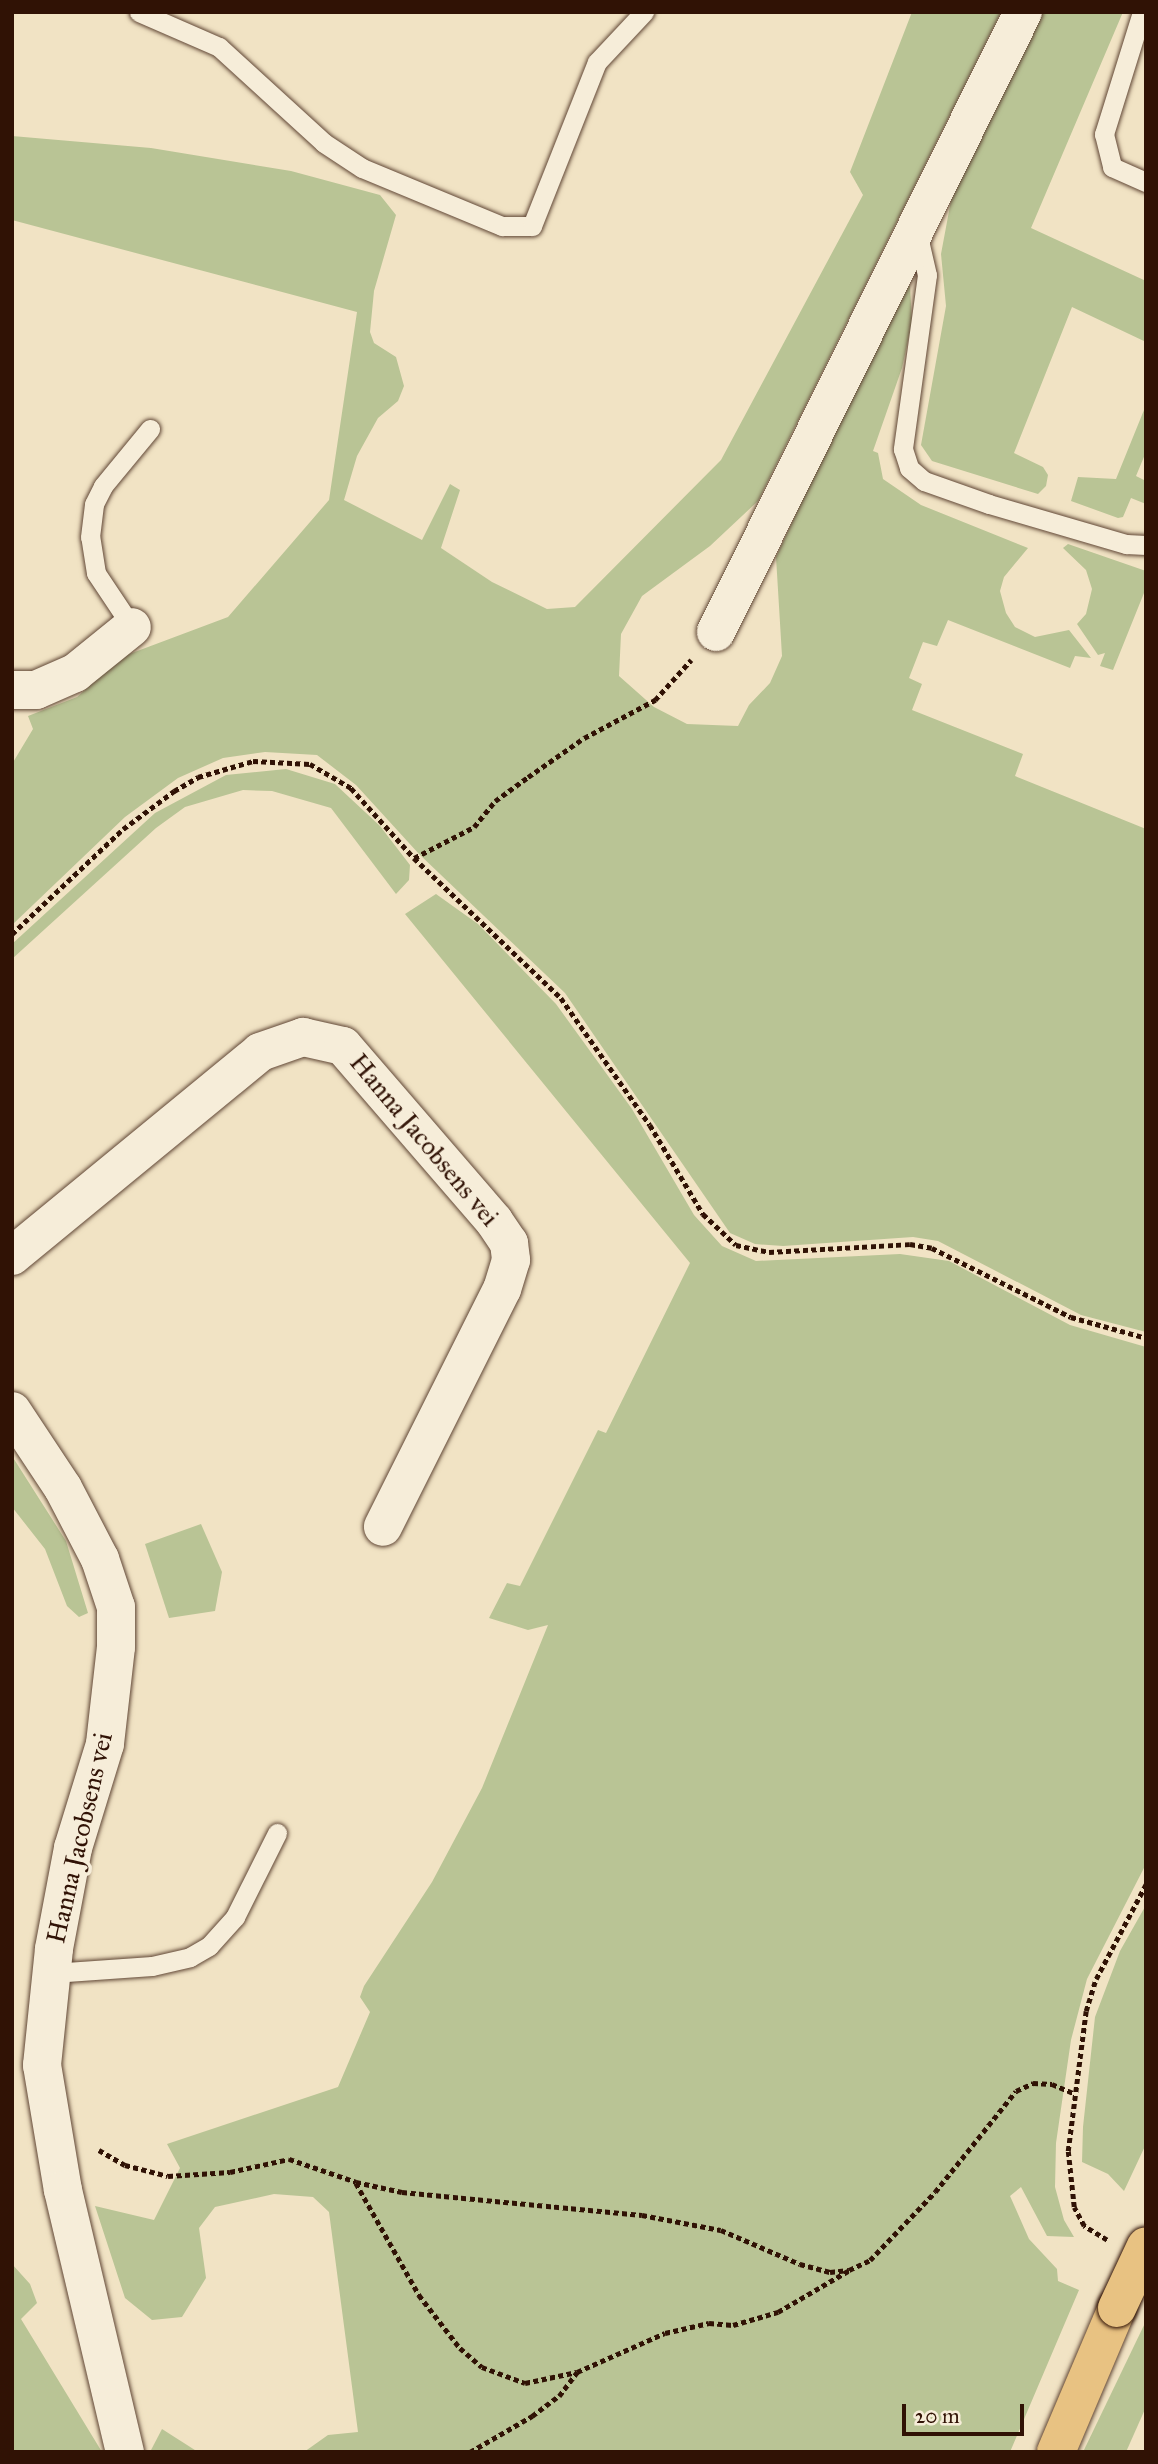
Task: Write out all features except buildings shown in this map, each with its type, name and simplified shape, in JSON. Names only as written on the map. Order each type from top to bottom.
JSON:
[{"type":"highway","points":[[1056,2452],[1117,2308],[1130,2245]]},
{"type":"street","points":[[716,632],[915,223],[1023,12]]},
{"type":"street","points":[[12,690],[36,691],[75,673],[132,627]]},
{"type":"street","name":"Hanna Jacobsens vei","points":[[12,1256],[260,1052],[303,1037],[343,1046],[494,1221],[509,1243],[511,1260],[502,1289],[383,1527]]},
{"type":"street","name":"Hanna Jacobsens vei","points":[[12,1410],[63,1488],[100,1559],[118,1626],[105,1744],[73,1848],[52,1973],[27,2065],[54,2132],[63,2190],[125,2452]]},
{"type":"lane","points":[[139,12],[219,47],[324,143],[362,168],[502,226],[533,226],[597,62],[644,12]]},
{"type":"lane","points":[[1142,12],[1104,134],[1112,166],[1146,183]]},
{"type":"lane","points":[[915,223],[927,275],[902,449],[909,468],[924,481],[989,504],[1126,544],[1146,545]]},
{"type":"lane","points":[[132,627],[96,573],[90,537],[94,504],[103,486],[150,429]]},
{"type":"lane","points":[[52,1973],[152,1966],[190,1957],[209,1946],[234,1917],[277,1833]]},
{"type":"path","points":[[414,858],[474,827],[495,801],[528,777],[584,738],[654,700],[716,632]]},
{"type":"path","points":[[12,934],[149,808],[198,777],[253,761],[310,764],[330,772],[360,798],[414,858],[561,998],[650,1125],[703,1214],[736,1245],[769,1252],[910,1244],[932,1248],[952,1254],[1022,1296],[1071,1317],[1146,1338]]},
{"type":"path","points":[[1130,2245],[1084,2226],[1071,2196],[1068,2151],[1086,2011],[1096,1979],[1146,1884]]},
{"type":"path","points":[[356,2182],[419,2295],[460,2348],[482,2367],[525,2383],[577,2372],[665,2333],[709,2323],[733,2325],[778,2312],[870,2260],[934,2192],[1016,2091],[1042,2084],[1075,2094]]},
{"type":"path","points":[[54,2132],[88,2140],[125,2165],[168,2176],[230,2172],[289,2159],[356,2182],[458,2200],[642,2215],[721,2230],[800,2264],[830,2272],[849,2270]]},
{"type":"path","points":[[470,2452],[533,2416],[559,2396],[577,2372]]},
{"type":"green space","points":[[912,12],[1001,12],[758,501],[710,546],[642,596],[621,634],[619,676],[654,707],[687,724],[738,726],[749,705],[770,683],[782,656],[776,557],[902,285],[910,286],[912,322],[902,368],[873,451],[878,453],[883,479],[921,505],[1028,548],[1004,577],[1000,591],[1006,613],[1015,627],[1035,637],[1069,630],[1091,658],[1075,656],[1070,668],[948,620],[937,646],[923,642],[909,678],[922,684],[912,710],[1023,754],[1015,776],[1146,829],[1146,1332],[1081,1315],[938,1241],[913,1237],[783,1246],[755,1244],[730,1233],[565,993],[419,854],[356,785],[317,755],[265,752],[223,758],[178,778],[125,817],[12,925],[12,764],[33,729],[28,716],[77,697],[124,656],[228,617],[329,500],[357,312],[12,220],[12,136],[151,148],[291,171],[380,195],[396,215],[374,291],[370,332],[374,343],[396,357],[404,386],[398,401],[378,418],[357,456],[344,500],[422,540],[450,484],[460,490],[441,548],[492,582],[547,609],[575,607],[721,460],[863,195],[850,172]]},
{"type":"green space","points":[[1040,12],[1123,12],[1031,228],[1146,281],[1146,342],[1072,307],[1014,453],[1043,467],[1048,475],[1046,486],[1038,494],[932,461],[921,445],[946,306],[941,254],[955,179]]},
{"type":"green space","points":[[1146,405],[1146,452],[1136,476],[1146,481],[1146,504],[1131,498],[1123,517],[1118,518],[1071,501],[1078,477],[1116,479]]},
{"type":"green space","points":[[1068,544],[1146,571],[1146,588],[1113,670],[1100,666],[1105,653],[1098,655],[1077,624],[1086,614],[1092,589],[1086,570],[1063,548]]},
{"type":"green space","points":[[286,769],[335,784],[380,826],[410,865],[409,880],[396,894],[331,808],[272,791],[243,790],[185,807],[156,828],[12,959],[12,944],[155,813],[226,775]]},
{"type":"green space","points":[[436,894],[478,924],[556,1004],[632,1109],[694,1215],[722,1246],[756,1261],[900,1254],[949,1261],[1070,1325],[1146,1347],[1146,1864],[1087,1979],[1071,2040],[1056,2143],[1055,2187],[1064,2220],[1074,2237],[1047,2236],[1021,2187],[1010,2196],[1029,2239],[1057,2269],[1058,2281],[1079,2290],[1010,2452],[304,2452],[328,2435],[358,2432],[329,2212],[313,2197],[274,2194],[215,2207],[199,2228],[206,2278],[182,2317],[152,2320],[125,2298],[95,2206],[154,2220],[180,2168],[167,2144],[338,2087],[370,2012],[360,1997],[364,1986],[432,1882],[482,1788],[548,1625],[528,1630],[489,1618],[507,1583],[520,1586],[598,1430],[606,1433],[690,1263],[405,914]]},
{"type":"green space","points":[[12,1456],[66,1541],[88,1613],[79,1617],[67,1606],[45,1549],[12,1507]]},
{"type":"green space","points":[[201,1524],[222,1572],[215,1611],[169,1618],[145,1544]]},
{"type":"green space","points":[[1146,1905],[1146,2144],[1124,2191],[1108,2174],[1082,2162],[1083,2127],[1095,2017],[1120,1951]]},
{"type":"green space","points":[[12,2264],[30,2284],[37,2303],[21,2319],[102,2452],[12,2452]]},
{"type":"green space","points":[[1146,2321],[1146,2407],[1126,2452],[1083,2452]]},
{"type":"green space","points":[[162,2429],[198,2452],[150,2452]]}]
